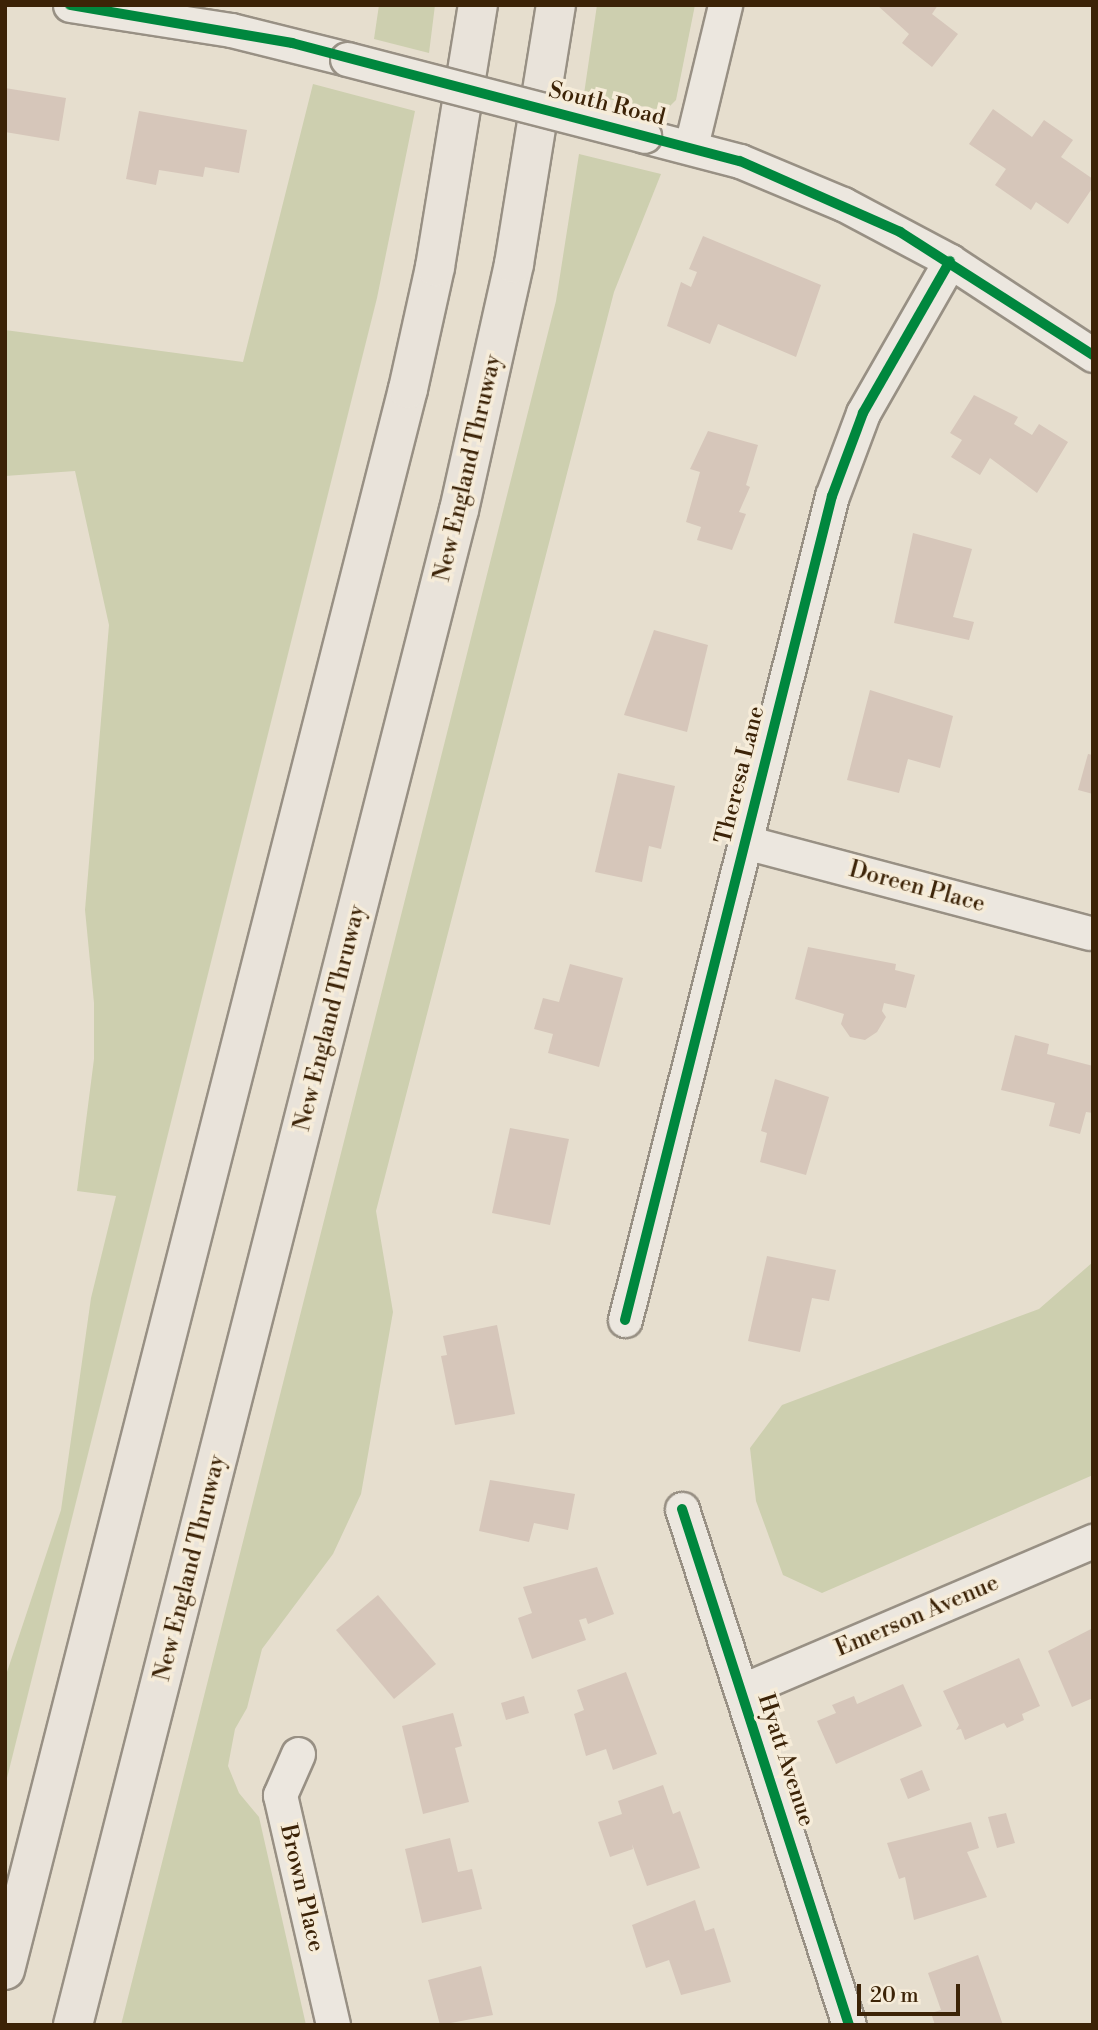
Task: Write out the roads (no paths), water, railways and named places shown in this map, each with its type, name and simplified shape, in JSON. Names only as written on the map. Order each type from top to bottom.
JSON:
[{"type":"highway","points":[[5,1970],[405,401],[435,267],[478,5]]},
{"type":"highway","name":"New England Thruway","points":[[73,2025],[460,510],[514,264],[556,5]]},
{"type":"street","name":"South Road","points":[[70,5],[231,30],[691,146],[800,185],[950,261],[1093,355]]},
{"type":"street","points":[[691,146],[725,5]]},
{"type":"street","name":"Theresa Lane","points":[[625,1320],[846,452],[863,413],[950,261]]},
{"type":"street","name":"Doreen Place","points":[[745,842],[1090,933]]},
{"type":"street","name":"Hyatt Avenue","points":[[682,1508],[849,2025]]},
{"type":"street","name":"Emerson Avenue","points":[[741,1691],[1093,1541]]},
{"type":"street","name":"Brown Place","points":[[298,1754],[280,1795],[333,2025]]}]
